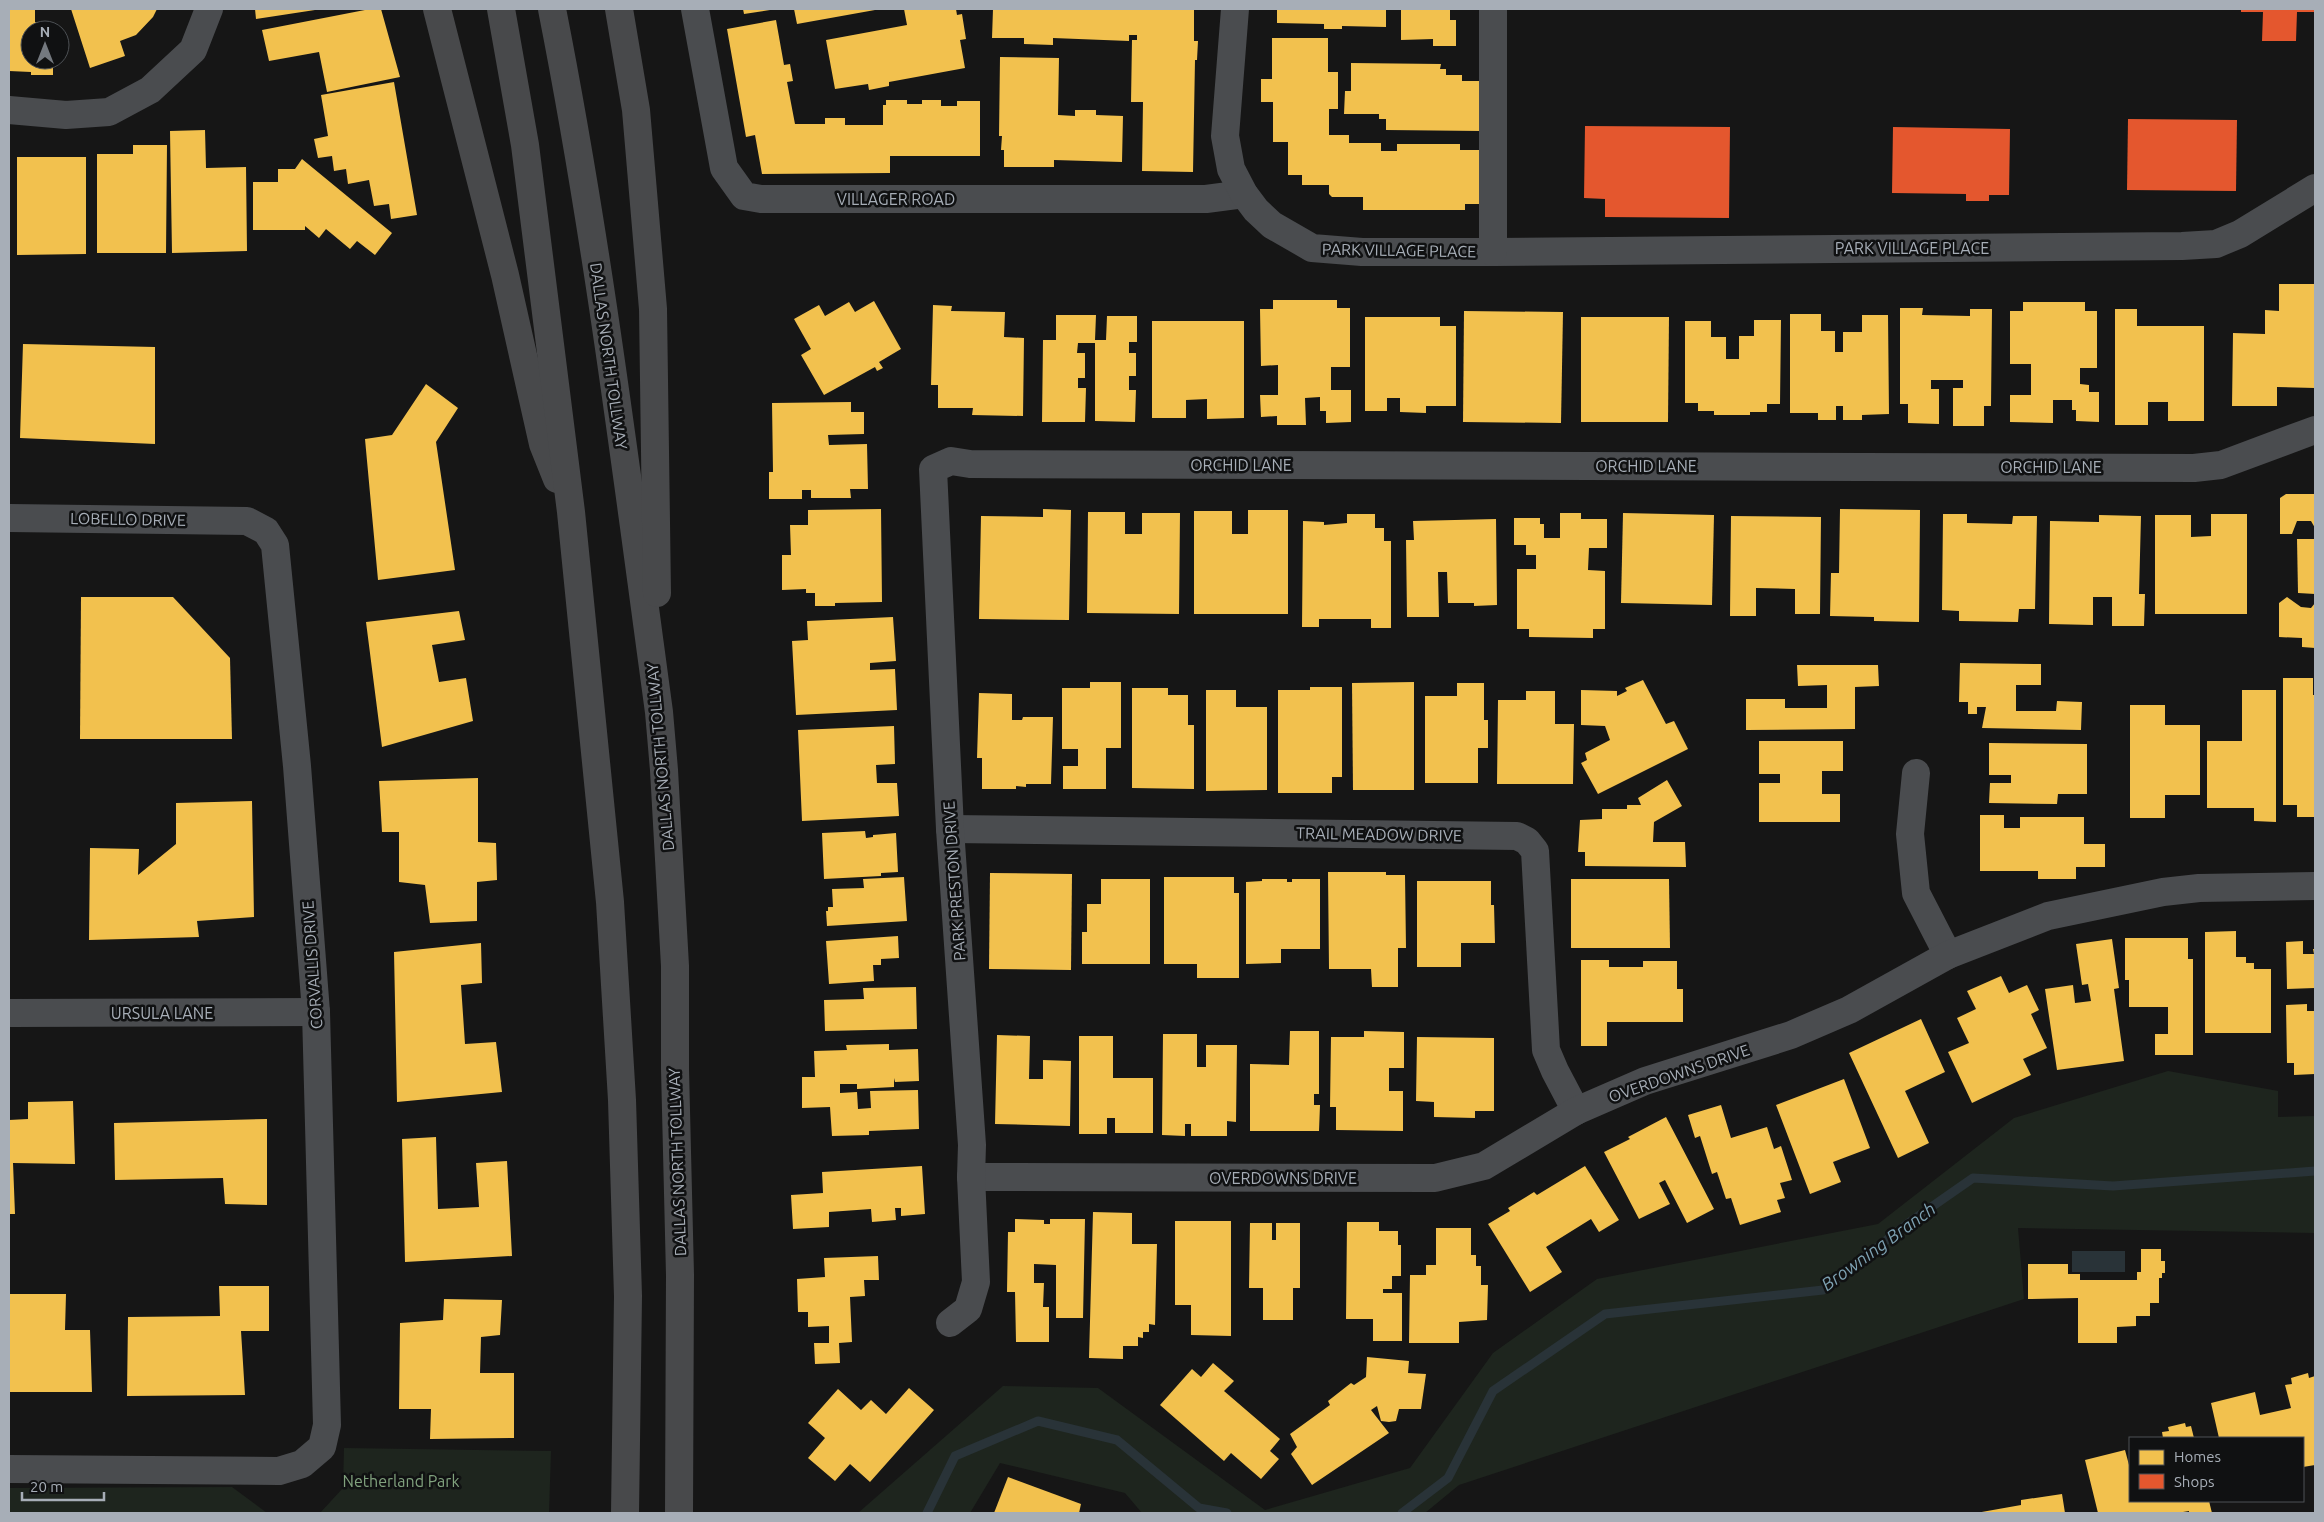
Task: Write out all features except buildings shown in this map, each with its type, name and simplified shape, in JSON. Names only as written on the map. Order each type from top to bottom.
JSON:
[{"type":"highway","points":[[437,9],[505,275],[543,444],[571,512]]},
{"type":"highway","points":[[501,9],[525,145],[571,512],[610,902],[622,1100],[628,1296],[626,1513]]},
{"type":"highway","name":"DALLAS NORTH TOLLWAY","points":[[552,9],[574,117],[605,318],[659,712],[664,770],[675,966],[675,1069],[680,1275],[678,1513]]},
{"type":"highway","points":[[619,9],[636,110],[653,309],[659,712]]},
{"type":"street","points":[[9,110],[66,115],[109,112],[150,90],[193,50],[209,9]]},
{"type":"street","name":"VILLAGER ROAD","points":[[695,9],[724,168],[744,196],[761,200],[1206,199],[1244,194]]},
{"type":"street","name":"PARK VILLAGE PLACE","points":[[1236,9],[1225,136],[1231,169],[1244,194],[1256,210],[1272,225],[1312,248],[1362,252],[1493,252],[2182,246],[2216,244],[2240,234],[2315,188]]},
{"type":"street","name":"PARK VILLAGE PLACE","points":[[1493,9],[1493,252]]},
{"type":"street","name":"ORCHID LANE","points":[[970,464],[2194,468],[2221,465],[2315,430]]},
{"type":"street","name":"PARK PRESTON DRIVE","points":[[950,1323],[968,1309],[976,1282],[971,1177],[972,1145],[950,829],[933,469],[951,461],[970,464]]},
{"type":"street","name":"LOBELLO DRIVE","points":[[9,518],[247,521]]},
{"type":"street","name":"CORVALLIS DRIVE","points":[[9,1468],[279,1471],[302,1464],[322,1447],[326,1425],[316,1012],[297,766],[275,545],[266,531],[247,521]]},
{"type":"street","points":[[1916,773],[1910,834],[1916,893],[1948,955]]},
{"type":"street","name":"TRAIL MEADOW DRIVE","points":[[950,829],[1518,836],[1527,841],[1535,851],[1546,1050],[1576,1111]]},
{"type":"street","name":"OVERDOWNS DRIVE","points":[[971,1177],[1435,1178],[1484,1166],[1576,1111],[1646,1081],[1791,1035],[1850,1010],[1948,955],[2048,916],[2126,899],[2199,888],[2315,886]]},
{"type":"street","name":"URSULA LANE","points":[[9,1013],[316,1012]]},
{"type":"green space","points":[[2168,1071],[2278,1091],[2278,1117],[2315,1116],[2315,1233],[2018,1228],[2024,1299],[1459,1485],[1425,1513],[1142,1513],[1125,1493],[1000,1463],[970,1513],[858,1513],[1003,1386],[1098,1388],[1265,1510],[1410,1468],[1493,1353],[1597,1279],[1878,1224],[2014,1118]]},
{"type":"green space","name":"Netherland Park","points":[[344,1448],[551,1451],[549,1513],[320,1513],[343,1488]]},
{"type":"green space","points":[[232,1487],[267,1513],[9,1513],[9,1488]]},
{"type":"shaded area","points":[[2072,1251],[2125,1251],[2125,1272],[2072,1272]]},
{"type":"waterway","name":"Browning Branch","points":[[1402,1513],[1448,1478],[1493,1391],[1605,1314],[1823,1290],[1907,1224],[1973,1178],[2113,1186],[2315,1171]]},
{"type":"waterway","name":"Browning Branch","points":[[927,1513],[955,1456],[1038,1421],[1117,1440],[1199,1508],[1227,1513]]}]
